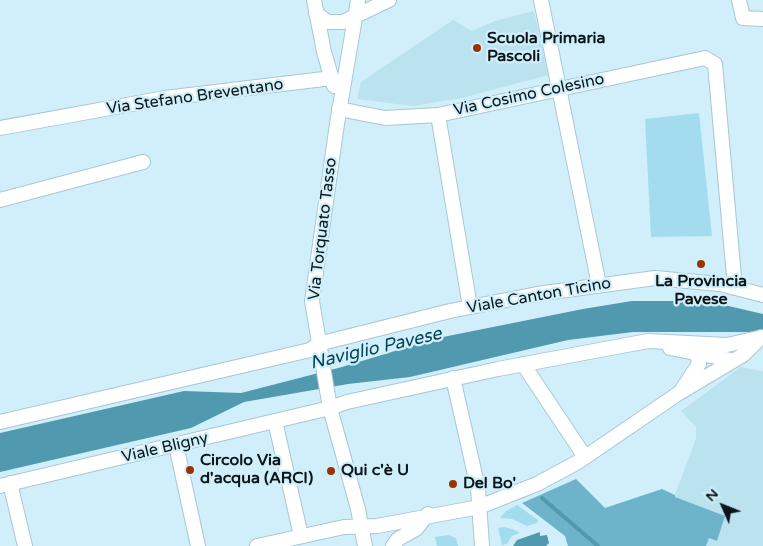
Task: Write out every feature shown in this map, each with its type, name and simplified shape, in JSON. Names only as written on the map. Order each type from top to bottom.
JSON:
[{"type":"street","name":"Via Torquato Tasso","points":[[358,0],[339,109],[312,301],[330,408],[362,528],[365,546]]},
{"type":"street","points":[[355,17],[388,0]]},
{"type":"street","points":[[541,0],[557,88],[599,285]]},
{"type":"street","points":[[739,0],[742,18],[763,19]]},
{"type":"street","name":"Via Torquato Tasso","points":[[315,7],[333,24],[355,17]]},
{"type":"street","name":"Via Torquato Tasso","points":[[315,7],[324,52],[339,109]]},
{"type":"street","name":"Via Cosimo Colesino","points":[[339,109],[385,118],[438,115],[557,88],[706,58],[715,64],[735,288]]},
{"type":"street","name":"Via Stefano Breventano","points":[[0,128],[165,98],[332,78]]},
{"type":"street","points":[[438,115],[470,307]]},
{"type":"street","points":[[0,200],[143,162]]},
{"type":"street","name":"Viale Canton Ticino","points":[[0,422],[310,350],[318,344],[470,307],[599,285],[655,278],[720,284],[763,295]]},
{"type":"street","points":[[648,341],[727,345],[761,339]]},
{"type":"street","points":[[257,546],[344,527],[362,528],[428,514],[479,507],[537,484],[585,457],[731,360],[744,355],[761,339]]},
{"type":"street","points":[[648,341],[661,346],[731,360]]},
{"type":"street","name":"Viale Bligny","points":[[5,484],[275,422],[347,402],[453,378],[648,341]]},
{"type":"street","points":[[679,393],[699,364],[698,354]]},
{"type":"street","points":[[523,364],[585,457]]},
{"type":"street","points":[[453,378],[478,488],[482,546]]},
{"type":"street","points":[[275,422],[301,536]]},
{"type":"street","points":[[176,445],[198,546]]},
{"type":"street","points":[[5,484],[25,546]]},
{"type":"street","points":[[393,546],[398,539],[416,529],[428,514]]},
{"type":"shaded area","name":"Scuola Primaria Pascoli","points":[[534,11],[548,75],[462,98],[413,106],[357,99],[361,82],[453,20],[472,31],[495,21]]},
{"type":"shaded area","points":[[699,113],[712,236],[651,237],[645,119]]},
{"type":"shaded area","points":[[632,301],[707,301],[763,314],[763,332],[633,332],[568,340],[410,377],[348,384],[244,402],[191,428],[0,472],[0,433],[184,391],[241,393],[342,367],[438,338]]},
{"type":"shaded area","points":[[741,367],[763,371],[763,546],[706,546],[709,538],[717,540],[701,508],[674,497],[696,439],[696,427],[681,411]]},
{"type":"shaded area","points":[[576,479],[605,508],[662,489],[675,495],[675,497],[725,516],[717,541],[709,538],[706,546],[568,546],[565,536],[522,503]]},
{"type":"shaded area","points":[[517,505],[538,520],[537,523],[527,526],[512,519],[500,518],[506,511]]},
{"type":"shaded area","points":[[503,527],[520,533],[512,536],[507,544],[502,545],[498,528]]},
{"type":"shaded area","points":[[540,532],[540,536],[547,535],[549,543],[546,546],[513,546],[517,540]]},
{"type":"shaded area","points":[[448,535],[456,538],[458,546],[437,546],[435,537]]},
{"type":"waterway","points":[[542,498],[598,546]]},
{"type":"place","name":"Scuola Primaria Pascoli","points":[[477,48]]},
{"type":"place","name":"La Provincia Pavese","points":[[701,264]]},
{"type":"place","name":"Circolo Via d'acqua (ARCI)","points":[[190,470]]},
{"type":"place","name":"Qui c'è U","points":[[331,471]]},
{"type":"place","name":"Del Bo'","points":[[453,484]]},
{"type":"water label","name":"Naviglio Pavese","points":[[376,349]]}]
